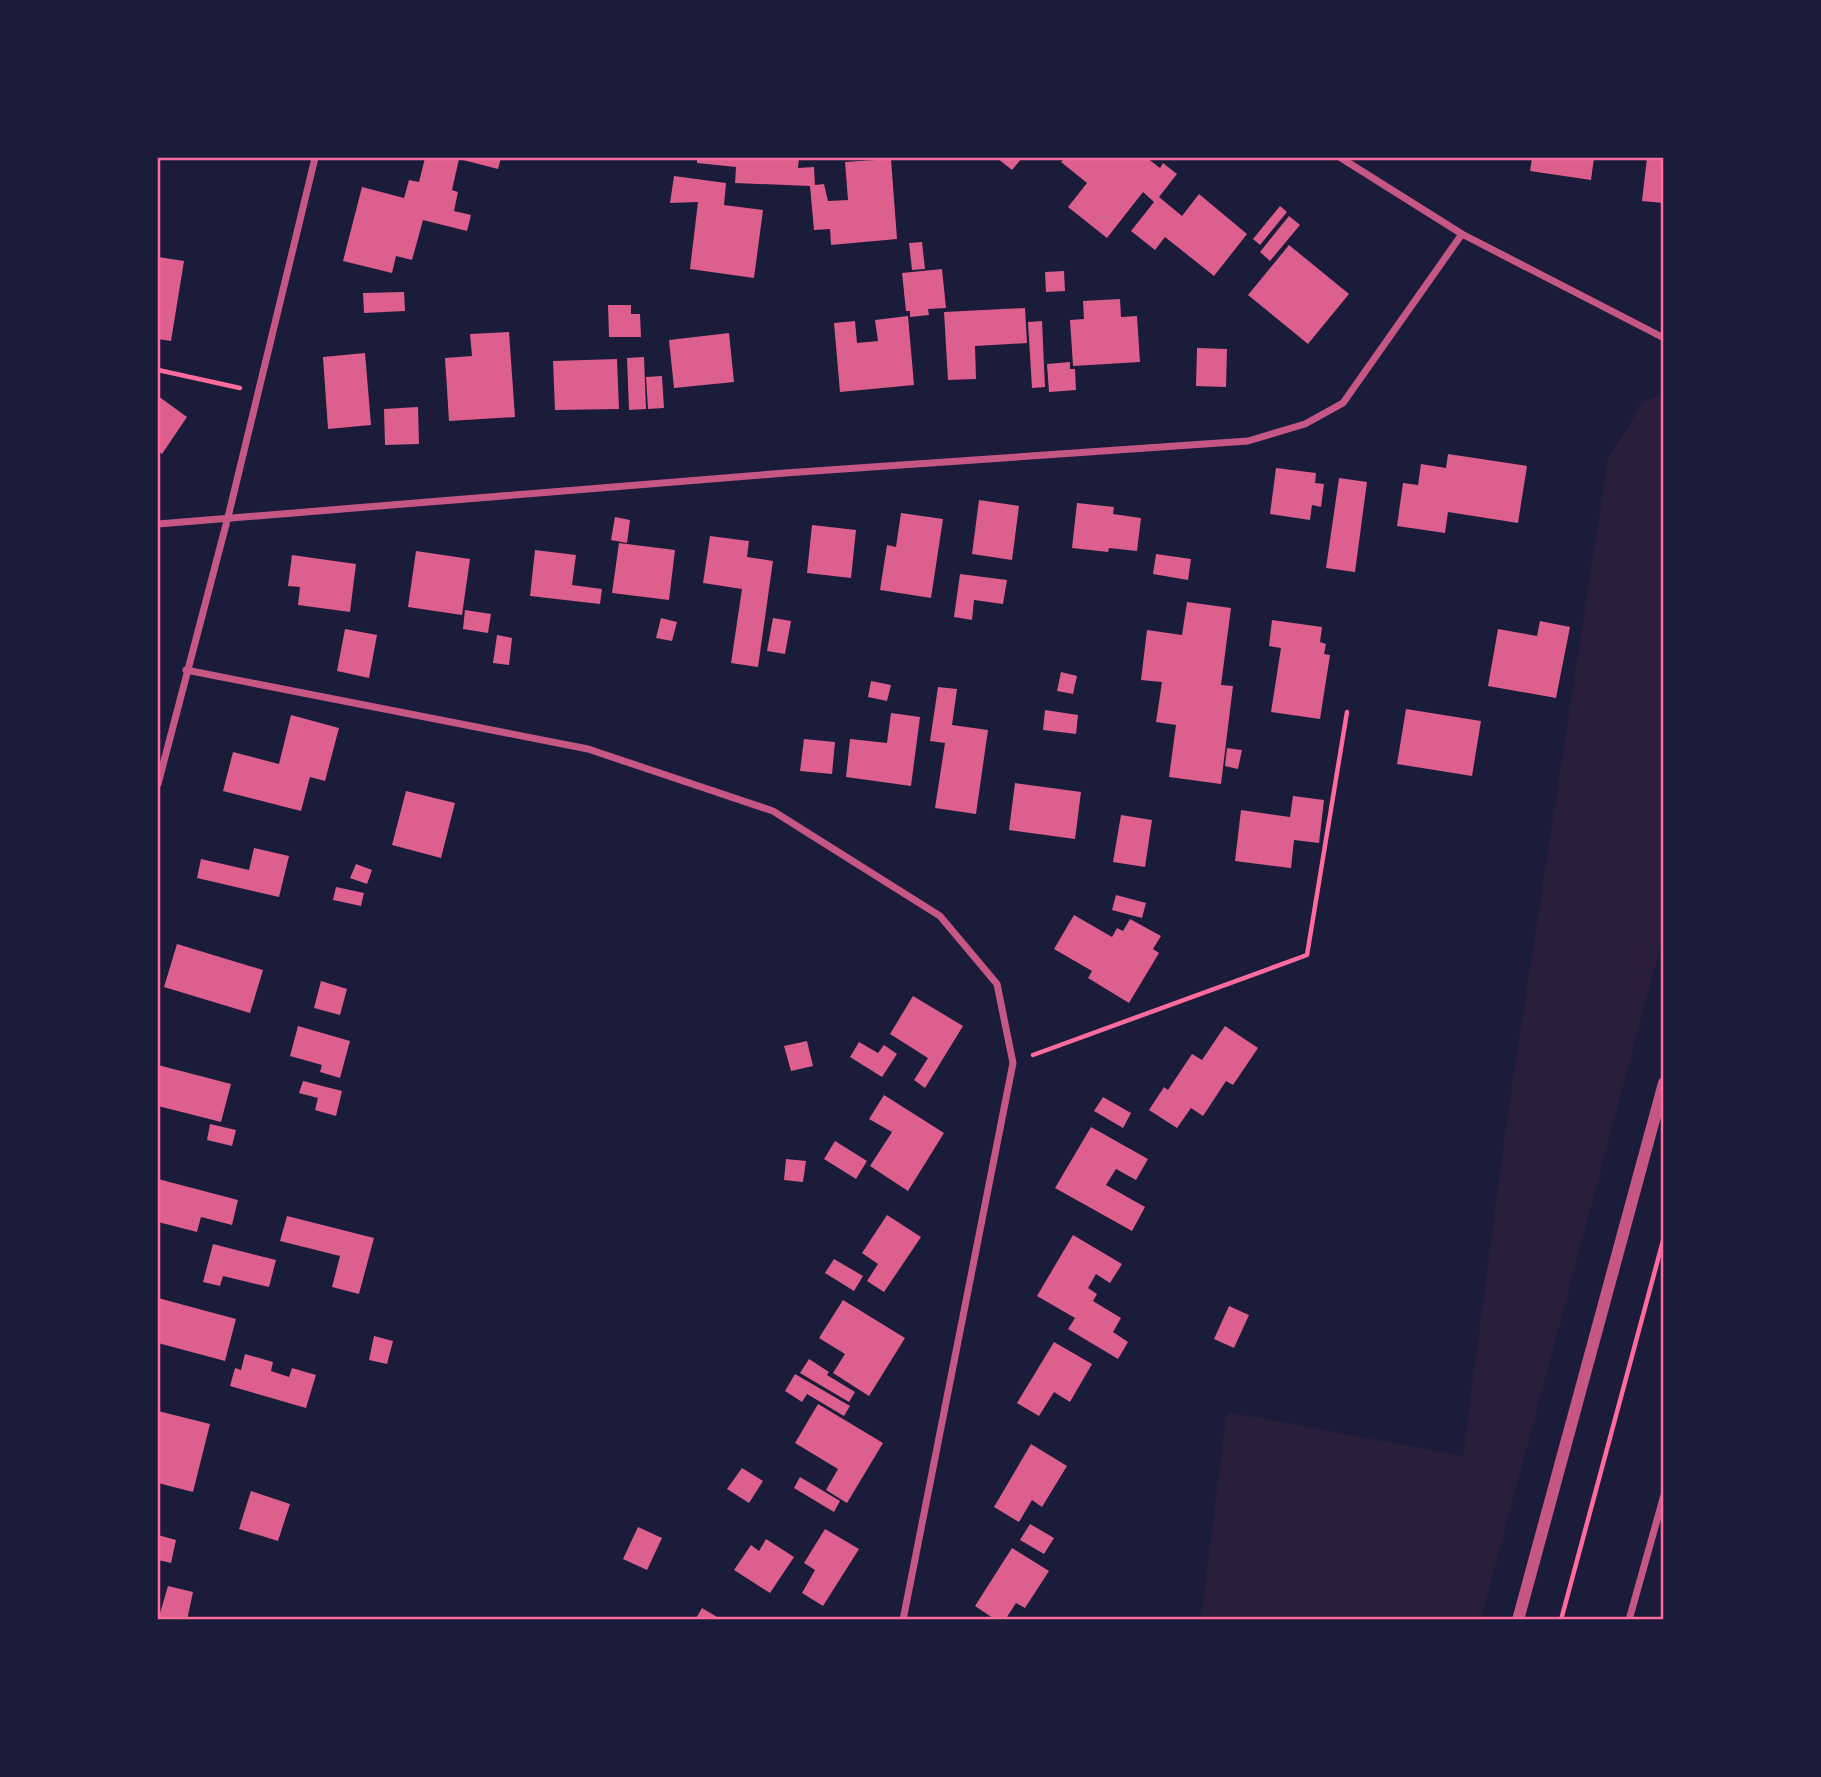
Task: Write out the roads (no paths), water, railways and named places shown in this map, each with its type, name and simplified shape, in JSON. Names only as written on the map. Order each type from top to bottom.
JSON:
[{"type":"street","points":[[158,784],[228,517],[315,158]]},
{"type":"street","points":[[1341,158],[1462,234],[1664,338]]},
{"type":"street","points":[[158,524],[785,472],[1248,441],[1305,424],[1343,403],[1462,234]]},
{"type":"street","points":[[186,670],[588,749],[773,811],[940,916],[998,984],[1013,1063],[903,1619]]},
{"type":"street","points":[[1518,1619],[1664,1083]]},
{"type":"street","points":[[1629,1619],[1664,1495]]}]
